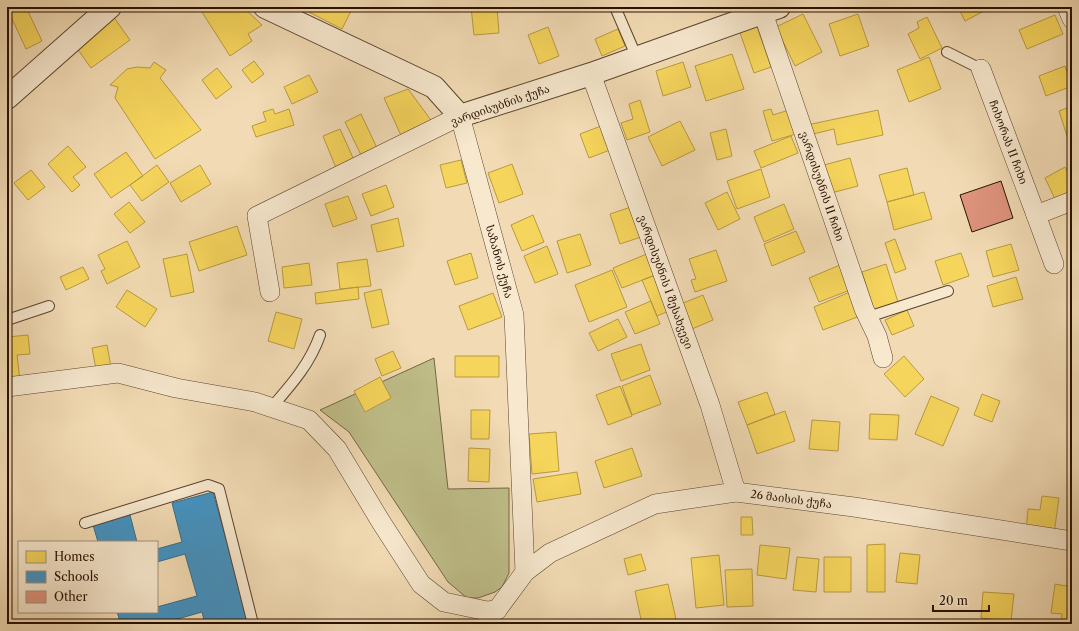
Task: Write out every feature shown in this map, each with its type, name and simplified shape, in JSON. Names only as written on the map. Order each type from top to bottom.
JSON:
[{"type":"street","points":[[7,98],[110,7]]},
{"type":"street","name":"საზანოს ქუჩა","points":[[265,7],[434,87],[460,116],[514,315],[525,572]]},
{"type":"street","points":[[1068,7],[1072,19]]},
{"type":"street","name":"ვარდისუბნის ქუჩა","points":[[270,292],[258,216],[460,116],[591,74],[771,10]]},
{"type":"street","name":"ვარდისუბნის II ჩიხი","points":[[771,10],[862,301],[877,336],[883,358]]},
{"type":"street","name":"ჩიხორას II ჩიხი","points":[[981,69],[1054,264]]},
{"type":"street","name":"ვარდისუბნის I შესახვევი","points":[[591,74],[710,405],[736,492]]},
{"type":"street","points":[[1036,214],[1072,201]]},
{"type":"street","points":[[7,387],[118,373],[176,388],[255,402],[309,420],[337,449],[381,522],[421,584],[444,602],[486,611],[501,617],[525,572]]},
{"type":"street","name":"26 მაისის ქუჩა","points":[[525,572],[550,553],[655,504],[736,492],[854,507],[1072,541]]},
{"type":"lane","points":[[615,7],[637,58]]},
{"type":"lane","points":[[948,52],[981,69]]},
{"type":"lane","points":[[868,317],[948,291]]},
{"type":"lane","points":[[7,320],[49,306]]},
{"type":"lane","points":[[271,408],[303,370],[315,350],[320,335]]},
{"type":"lane","points":[[85,523],[208,485],[219,489],[253,624]]},
{"type":"shaded area","points":[[434,358],[448,489],[509,488],[509,573],[502,587],[495,592],[478,598],[467,598],[448,582],[349,432],[320,410]]},
{"type":"building: Homes","points":[[15,7],[26,7],[42,41],[26,49],[8,10]]},
{"type":"building: Homes","points":[[209,7],[243,7],[262,25],[248,34],[252,41],[230,56],[202,12]]},
{"type":"building: Homes","points":[[307,7],[353,7],[342,29],[305,10]]},
{"type":"building: Homes","points":[[471,7],[497,7],[499,33],[474,35]]},
{"type":"building: Homes","points":[[958,7],[982,7],[984,11],[965,21]]},
{"type":"building: Homes","points":[[803,14],[822,52],[795,66],[776,27]]},
{"type":"building: Homes","points":[[858,14],[869,46],[840,56],[829,24]]},
{"type":"building: Homes","points":[[1055,15],[1063,34],[1027,49],[1019,30]]},
{"type":"building: Homes","points":[[113,16],[130,40],[91,68],[74,44]]},
{"type":"building: Homes","points":[[927,17],[942,48],[920,59],[908,34],[919,28],[917,22]]},
{"type":"building: Homes","points":[[756,24],[771,67],[754,73],[739,30]]},
{"type":"building: Homes","points":[[548,27],[559,56],[539,64],[528,35]]},
{"type":"building: Homes","points":[[618,29],[625,46],[602,56],[595,39]]},
{"type":"building: Homes","points":[[7,33],[11,52],[7,53]]},
{"type":"building: Homes","points":[[732,54],[744,89],[706,101],[695,66]]},
{"type":"building: Homes","points":[[929,57],[941,89],[909,102],[897,70]]},
{"type":"building: Homes","points":[[254,61],[264,74],[252,83],[242,70]]},
{"type":"building: Homes","points":[[154,62],[166,70],[160,78],[201,130],[155,159],[115,98],[118,87],[110,85],[127,69],[137,67],[150,68]]},
{"type":"building: Homes","points":[[683,62],[691,87],[663,96],[656,71]]},
{"type":"building: Homes","points":[[1065,66],[1072,86],[1046,96],[1039,76]]},
{"type":"building: Homes","points":[[217,68],[232,87],[216,99],[202,80]]},
{"type":"building: Homes","points":[[309,75],[318,92],[292,104],[284,87]]},
{"type":"building: Homes","points":[[408,89],[436,127],[404,142],[384,98]]},
{"type":"building: Homes","points":[[640,100],[650,132],[627,140],[621,123],[633,119],[629,104]]},
{"type":"building: Homes","points":[[1072,106],[1072,137],[1068,139],[1059,111]]},
{"type":"building: Homes","points":[[273,109],[275,114],[289,109],[294,125],[256,137],[252,126],[266,121],[263,112]]},
{"type":"building: Homes","points":[[771,109],[773,115],[789,110],[796,134],[772,141],[763,111]]},
{"type":"building: Homes","points":[[878,110],[883,135],[837,145],[834,129],[809,135],[807,125]]},
{"type":"building: Homes","points":[[361,114],[377,148],[361,155],[345,122]]},
{"type":"building: Homes","points":[[680,121],[695,150],[662,166],[648,137]]},
{"type":"building: Homes","points":[[601,126],[610,150],[589,158],[580,134]]},
{"type":"building: Homes","points":[[340,129],[354,160],[336,168],[323,136]]},
{"type":"building: Homes","points":[[726,129],[732,156],[717,160],[710,133]]},
{"type":"building: Homes","points":[[791,136],[798,153],[761,168],[754,151]]},
{"type":"building: Homes","points":[[68,146],[86,167],[73,177],[80,185],[72,192],[48,164]]},
{"type":"building: Homes","points":[[126,152],[143,176],[111,198],[94,174]]},
{"type":"building: Homes","points":[[850,158],[858,186],[831,193],[824,165]]},
{"type":"building: Homes","points":[[461,160],[467,183],[446,188],[440,165]]},
{"type":"building: Homes","points":[[512,164],[523,194],[499,203],[488,173]]},
{"type":"building: Homes","points":[[157,165],[169,182],[142,201],[130,185]]},
{"type":"building: Homes","points":[[200,165],[211,184],[181,202],[170,183]]},
{"type":"building: Homes","points":[[1065,167],[1072,181],[1072,195],[1057,203],[1045,178]]},
{"type":"building: Homes","points":[[907,168],[914,195],[887,202],[879,175]]},
{"type":"building: Homes","points":[[761,169],[770,197],[737,209],[727,181]]},
{"type":"building: Homes","points":[[31,170],[45,187],[28,200],[14,183]]},
{"type":"building: Homes","points":[[7,183],[12,197],[7,199]]},
{"type":"building: Homes","points":[[386,185],[394,207],[371,216],[362,194]]},
{"type":"building: Homes","points":[[727,192],[740,219],[718,230],[705,203]]},
{"type":"building: Homes","points":[[924,192],[932,219],[894,230],[887,202]]},
{"type":"building: Homes","points":[[348,196],[357,219],[333,227],[325,204]]},
{"type":"building: Homes","points":[[129,202],[145,222],[130,233],[114,214]]},
{"type":"building: Homes","points":[[784,204],[794,229],[764,242],[754,217]]},
{"type":"building: Homes","points":[[634,206],[644,236],[620,244],[610,214]]},
{"type":"building: Homes","points":[[533,215],[544,242],[522,251],[511,225]]},
{"type":"building: Homes","points":[[398,218],[404,246],[377,252],[371,225]]},
{"type":"building: Homes","points":[[237,226],[247,255],[199,271],[189,242]]},
{"type":"building: Homes","points":[[796,231],[805,252],[772,266],[764,244]]},
{"type":"building: Homes","points":[[580,234],[591,265],[567,273],[557,241]]},
{"type":"building: Homes","points":[[895,239],[906,269],[895,273],[885,243]]},
{"type":"building: Homes","points":[[127,241],[140,267],[107,284],[101,271],[105,269],[98,255]]},
{"type":"building: Homes","points":[[1011,244],[1019,270],[993,277],[986,251]]},
{"type":"building: Homes","points":[[547,246],[558,274],[535,283],[524,256]]},
{"type":"building: Homes","points":[[716,250],[727,281],[695,292],[691,280],[696,279],[689,259]]},
{"type":"building: Homes","points":[[471,253],[478,278],[455,285],[447,261]]},
{"type":"building: Homes","points":[[649,253],[658,274],[622,288],[613,268]]},
{"type":"building: Homes","points":[[961,253],[969,276],[943,285],[935,261]]},
{"type":"building: Homes","points":[[187,254],[194,292],[171,297],[163,259]]},
{"type":"building: Homes","points":[[367,259],[371,286],[340,289],[337,263]]},
{"type":"building: Homes","points":[[309,263],[312,285],[284,288],[282,267]]},
{"type":"building: Homes","points":[[886,264],[898,302],[874,310],[862,272]]},
{"type":"building: Homes","points":[[840,265],[850,290],[819,302],[809,278]]},
{"type":"building: Homes","points":[[83,267],[89,279],[66,290],[60,277]]},
{"type":"building: Homes","points":[[612,270],[627,307],[589,322],[575,285]]},
{"type":"building: Homes","points":[[658,274],[673,309],[657,316],[642,280]]},
{"type":"building: Homes","points":[[1016,277],[1023,299],[993,307],[987,286]]},
{"type":"building: Homes","points":[[358,287],[359,299],[316,304],[315,293]]},
{"type":"building: Homes","points":[[381,289],[389,324],[372,328],[364,293]]},
{"type":"building: Homes","points":[[127,290],[157,309],[145,327],[116,307]]},
{"type":"building: Homes","points":[[850,292],[860,316],[823,330],[814,307]]},
{"type":"building: Homes","points":[[493,293],[502,317],[468,330],[459,306]]},
{"type":"building: Homes","points":[[703,295],[713,320],[692,329],[681,304]]},
{"type":"building: Homes","points":[[651,301],[660,324],[635,334],[625,312]]},
{"type":"building: Homes","points":[[907,310],[914,326],[892,335],[885,320]]},
{"type":"building: Homes","points":[[276,312],[302,319],[294,349],[268,341]]},
{"type":"building: Homes","points":[[618,319],[627,337],[598,351],[589,333]]},
{"type":"building: Homes","points":[[28,335],[30,354],[17,355],[20,380],[7,381],[7,337]]},
{"type":"building: Homes","points":[[641,344],[650,370],[621,381],[611,354]]},
{"type":"building: Homes","points":[[107,345],[111,367],[96,369],[92,348]]},
{"type":"building: Homes","points":[[393,351],[401,368],[382,376],[375,359]]},
{"type":"building: Homes","points":[[455,356],[499,356],[499,377],[455,377]]},
{"type":"building: Homes","points":[[904,356],[924,379],[905,397],[884,374]]},
{"type":"building: Homes","points":[[650,375],[661,404],[632,415],[622,386]]},
{"type":"building: Homes","points":[[380,377],[391,398],[365,412],[354,391]]},
{"type":"building: Homes","points":[[620,386],[632,416],[608,425],[596,395]]},
{"type":"building: Homes","points":[[767,392],[775,414],[747,425],[738,402]]},
{"type":"building: Homes","points":[[982,394],[1000,401],[992,422],[974,415]]},
{"type":"building: Homes","points":[[931,396],[959,408],[943,446],[915,434]]},
{"type":"building: Homes","points":[[471,410],[490,410],[489,439],[471,439]]},
{"type":"building: Homes","points":[[785,411],[795,441],[757,454],[747,425]]},
{"type":"building: Homes","points":[[870,414],[899,415],[897,440],[869,439]]},
{"type":"building: Homes","points":[[812,420],[840,422],[838,451],[809,449]]},
{"type":"building: Homes","points":[[556,432],[559,471],[532,474],[529,434]]},
{"type":"building: Homes","points":[[469,448],[490,449],[489,482],[468,481]]},
{"type":"building: Homes","points":[[632,448],[642,476],[604,488],[595,461]]},
{"type":"building: Homes","points":[[577,472],[581,494],[537,502],[533,479]]},
{"type":"building: Homes","points":[[1042,496],[1059,498],[1054,534],[1026,531],[1028,509],[1040,510]]},
{"type":"building: Homes","points":[[741,517],[752,517],[753,535],[741,535]]},
{"type":"building: Homes","points":[[885,544],[885,592],[867,592],[867,545]]},
{"type":"building: Homes","points":[[760,545],[790,548],[786,579],[757,575]]},
{"type":"building: Homes","points":[[900,553],[920,555],[917,584],[896,582]]},
{"type":"building: Homes","points":[[641,554],[646,570],[628,575],[624,559]]},
{"type":"building: Homes","points":[[719,555],[724,605],[696,608],[691,558]]},
{"type":"building: Homes","points":[[797,557],[819,559],[816,592],[793,590]]},
{"type":"building: Homes","points":[[824,557],[851,557],[851,592],[824,592]]},
{"type":"building: Homes","points":[[752,569],[753,606],[727,607],[725,570]]},
{"type":"building: Homes","points":[[668,584],[676,619],[657,624],[642,624],[635,591]]},
{"type":"building: Homes","points":[[1055,584],[1072,587],[1072,624],[1061,624],[1062,614],[1051,613]]},
{"type":"building: Homes","points":[[983,592],[1014,594],[1011,621],[981,618]]},
{"type":"building: Schools","points":[[7,406],[9,406],[10,431],[7,431]]},
{"type":"building: Schools","points":[[213,492],[249,624],[205,624],[202,612],[160,624],[121,624],[117,613],[158,613],[158,607],[197,596],[185,554],[158,562],[158,549],[182,542],[172,503]]},
{"type":"building: Schools","points":[[130,515],[137,541],[98,541],[93,525]]},
{"type":"building: Other","points":[[1001,181],[1013,218],[972,232],[960,195]]}]
